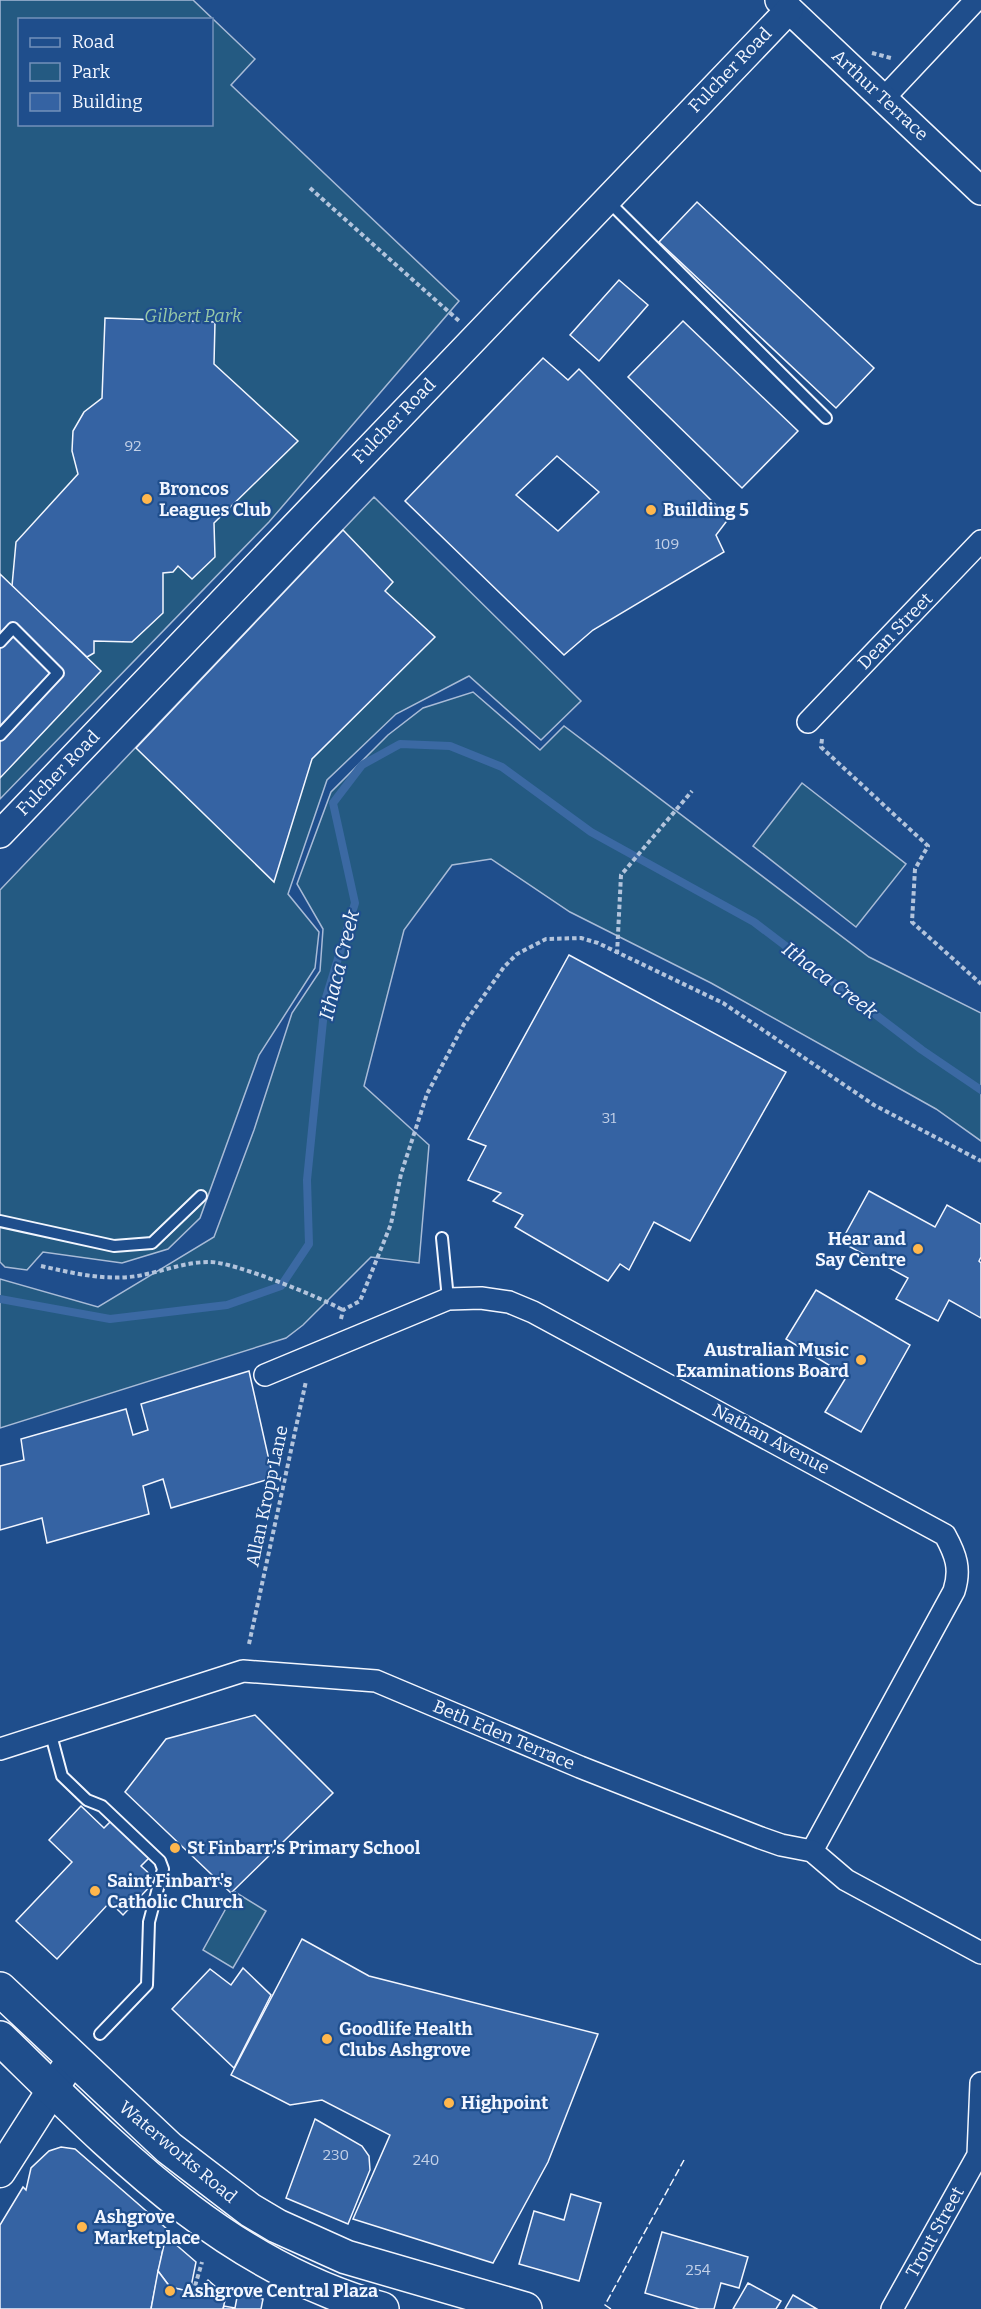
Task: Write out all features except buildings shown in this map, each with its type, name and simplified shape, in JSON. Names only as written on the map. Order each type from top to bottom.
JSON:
[{"type":"main road","name":"Waterworks Road","points":[[0,1989],[72,2059],[200,2175],[276,2226],[357,2261],[525,2309]]},
{"type":"main road","name":"Waterworks Road","points":[[0,2038],[159,2188],[236,2245],[315,2286],[382,2309]]},
{"type":"main road","points":[[0,2172],[72,2059]]},
{"type":"street","points":[[884,99],[976,0]]},
{"type":"street","name":"Arthur Terrace","points":[[784,5],[981,191]]},
{"type":"street","name":"Fulcher Road","points":[[0,834],[605,199],[784,5]]},
{"type":"street","name":"Dean Street","points":[[808,722],[981,541]]},
{"type":"street","name":"Nathan Avenue","points":[[265,1375],[448,1299],[482,1298],[509,1302],[532,1312],[945,1535],[956,1555],[959,1574],[954,1591],[812,1851]]},
{"type":"street","name":"Beth Eden Terrace","points":[[0,1749],[51,1735],[243,1671],[376,1681],[580,1767],[761,1838],[781,1845],[812,1851],[846,1880],[981,1953]]},
{"type":"street","name":"Trout Street","points":[[892,2309],[978,2155],[981,2083]]},
{"type":"lane","points":[[605,199],[826,418]]},
{"type":"lane","points":[[0,642],[13,628],[58,673],[0,735]]},
{"type":"lane","points":[[0,1221],[114,1246],[152,1243],[201,1196]]},
{"type":"lane","points":[[442,1238],[448,1299]]},
{"type":"lane","points":[[51,1735],[62,1776],[87,1800],[102,1806],[160,1861],[163,1869],[148,1922],[147,1986],[99,2034]]},
{"type":"path","points":[[869,56],[873,52],[891,58]]},
{"type":"path","points":[[310,188],[475,336]]},
{"type":"path","points":[[808,722],[822,737],[821,747],[928,846],[915,869],[912,922],[981,984]]},
{"type":"path","points":[[617,954],[621,875],[692,791]]},
{"type":"path","points":[[41,1266],[91,1278],[136,1276],[180,1265],[211,1261],[244,1270],[343,1310],[360,1301],[391,1224],[401,1174],[427,1094],[464,1024],[504,967],[517,954],[546,939],[581,938],[598,943],[723,1003],[865,1100],[981,1161]]},
{"type":"path","name":"Allan Kropp Lane","points":[[249,1644],[312,1354]]},
{"type":"path","points":[[193,2293],[202,2262]]},
{"type":"green space","name":"Gilbert Park","points":[[0,0],[193,0],[212,18],[18,18],[18,126],[213,126],[213,19],[255,59],[231,85],[459,301],[269,522],[0,799]]},
{"type":"green space","points":[[374,497],[581,701],[541,740],[469,676],[396,714],[327,780],[288,894],[319,932],[315,968],[259,1055],[200,1218],[168,1249],[122,1263],[43,1252],[27,1270],[5,1267],[0,1262],[0,890]]},
{"type":"green space","points":[[473,692],[540,750],[564,726],[869,957],[981,1013],[981,1141],[936,1109],[711,983],[570,912],[491,859],[452,865],[404,930],[364,1086],[429,1145],[419,1263],[371,1257],[303,1325],[286,1338],[0,1428],[0,1279],[98,1307],[214,1237],[254,1130],[292,1013],[320,971],[323,929],[297,884],[331,792],[388,735],[423,708]]},
{"type":"green space","points":[[802,783],[906,864],[856,927],[753,846]]},
{"type":"green space","points":[[235,1892],[266,1911],[233,1968],[203,1950]]},
{"type":"waterway","name":"Ithaca Creek","points":[[0,1299],[110,1319],[227,1305],[281,1286],[309,1244],[307,1180],[325,1001],[355,903],[333,803],[362,765],[400,744],[450,746],[502,767],[591,832],[754,922],[922,1050],[981,1090]]},
{"type":"fence","points":[[611,2309],[605,2305],[684,2160]]},
{"type":"place","name":"Broncos Leagues Club","points":[[147,499]]},
{"type":"place","name":"Building 5","points":[[651,510]]},
{"type":"place","name":"Hear and Say Centre","points":[[918,1249]]},
{"type":"place","name":"Australian Music Examinations Board","points":[[861,1360]]},
{"type":"place","name":"St Finbarr's Primary School","points":[[175,1848]]},
{"type":"place","name":"Saint Finbarr's Catholic Church","points":[[95,1891]]},
{"type":"place","name":"Goodlife Health Clubs Ashgrove","points":[[327,2039]]},
{"type":"place","name":"Highpoint","points":[[449,2103]]},
{"type":"place","name":"Ashgrove Marketplace","points":[[82,2227]]},
{"type":"place","name":"Ashgrove Central Plaza","points":[[170,2291]]}]
